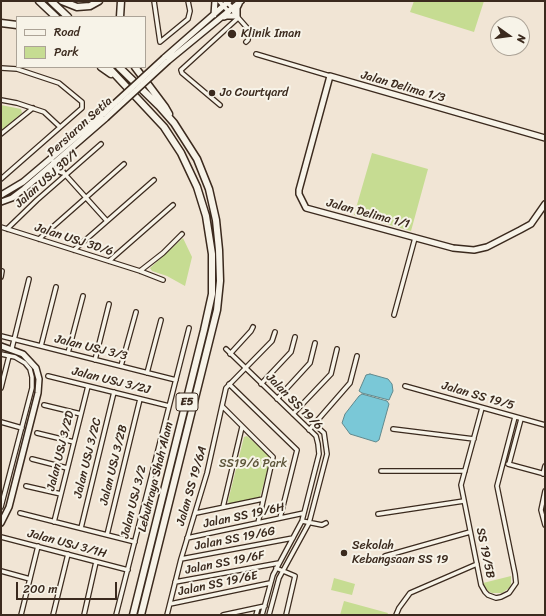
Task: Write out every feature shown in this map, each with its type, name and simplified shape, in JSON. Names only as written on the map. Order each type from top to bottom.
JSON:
[{"type":"highway","points":[[39,1],[55,16]]},
{"type":"highway","points":[[51,1],[67,16]]},
{"type":"highway","points":[[62,1],[78,7],[90,6],[99,1]]},
{"type":"highway","points":[[120,16],[121,1]]},
{"type":"highway","points":[[1,23],[16,25]]},
{"type":"highway","points":[[102,68],[128,88]]},
{"type":"highway","name":"Lebuhraya Shah Alam","points":[[109,68],[164,127],[181,154],[197,187],[206,216],[212,254],[212,294],[134,615]]},
{"type":"highway","name":"Lebuhraya Shah Alam","points":[[120,68],[159,106],[174,123],[197,160],[209,189],[216,220],[220,250],[220,281],[217,310],[141,615]]},
{"type":"highway","points":[[136,68],[165,107],[174,123]]},
{"type":"street","points":[[154,1],[158,40],[160,42],[162,42],[188,20],[190,11],[188,1]]},
{"type":"street","points":[[214,15],[215,1]]},
{"type":"street","points":[[219,1],[249,30],[250,34],[246,42]]},
{"type":"street","points":[[221,18],[234,14],[241,1]]},
{"type":"street","points":[[220,106],[182,73],[181,70],[234,14],[241,1]]},
{"type":"street","points":[[166,60],[228,2],[234,14]]},
{"type":"street","points":[[166,60],[221,18],[234,14]]},
{"type":"street","name":"Jalan Delima 1/3","points":[[256,54],[545,138]]},
{"type":"street","name":"Persiaran Setia","points":[[1,195],[65,154],[104,116],[166,60]]},
{"type":"street","points":[[1,68],[17,69],[59,83],[82,102],[82,108],[1,179]]},
{"type":"street","name":"Jalan Delima 1/1","points":[[330,76],[299,190],[299,194],[306,208],[453,248],[474,250],[487,247],[531,224],[545,204]]},
{"type":"street","points":[[1,100],[44,112],[60,127]]},
{"type":"street","points":[[1,134],[33,108]]},
{"type":"street","name":"Persiaran Setia","points":[[1,202],[12,198],[42,174],[60,150],[104,116]]},
{"type":"street","name":"Jalan USJ 3D/1","points":[[7,229],[64,173],[102,144]]},
{"type":"street","points":[[64,173],[60,165],[65,154]]},
{"type":"street","points":[[53,161],[107,221]]},
{"type":"street","points":[[39,239],[124,164]]},
{"type":"street","points":[[42,174],[55,169],[64,173]]},
{"type":"street","points":[[74,250],[154,180]]},
{"type":"street","points":[[109,261],[173,205]]},
{"type":"street","name":"Jalan USJ 3D/6","points":[[1,227],[140,271],[163,280]]},
{"type":"street","points":[[140,271],[163,253],[182,234]]},
{"type":"street","points":[[394,315],[415,238]]},
{"type":"street","points":[[1,277],[2,271]]},
{"type":"street","points":[[12,348],[29,279]]},
{"type":"street","points":[[40,346],[56,287]]},
{"type":"street","points":[[68,353],[83,296]]},
{"type":"street","points":[[95,360],[109,304]]},
{"type":"street","points":[[122,366],[136,312]]},
{"type":"street","points":[[147,373],[162,320]]},
{"type":"street","points":[[230,354],[251,332],[253,327]]},
{"type":"street","points":[[176,380],[189,328]]},
{"type":"street","name":"Jalan SS 19/6A","points":[[167,615],[181,559],[207,473],[226,388],[272,341],[275,332]]},
{"type":"street","name":"Jalan USJ 3/3","points":[[1,336],[176,380]]},
{"type":"street","points":[[262,384],[291,352],[295,337]]},
{"type":"street","points":[[277,399],[310,363],[315,343]]},
{"type":"street","points":[[1,346],[12,348],[24,354],[36,368],[39,379],[38,393],[9,507],[1,523]]},
{"type":"street","name":"Jalan SS 19/6","points":[[226,349],[316,436],[318,444],[319,454],[302,521],[276,568],[270,583],[262,615]]},
{"type":"street","points":[[293,414],[331,374],[337,349]]},
{"type":"street","points":[[1,354],[16,357],[25,363],[30,369],[32,377],[32,388],[1,507]]},
{"type":"street","points":[[1,388],[10,356]]},
{"type":"street","points":[[309,430],[350,383],[357,356]]},
{"type":"street","name":"Jalan USJ 3/2J","points":[[48,376],[169,406]]},
{"type":"street","name":"Jalan USJ 3/2","points":[[116,615],[176,380]]},
{"type":"street","points":[[229,384],[297,450],[280,518]]},
{"type":"street","name":"Jalan USJ 3/2D","points":[[54,522],[88,386]]},
{"type":"street","name":"Jalan SS 19/5","points":[[405,386],[545,425]]},
{"type":"street","name":"Jalan USJ 3/2C","points":[[81,528],[114,392]]},
{"type":"street","name":"Jalan USJ 3/2B","points":[[107,535],[140,399]]},
{"type":"street","points":[[44,405],[81,414]]},
{"type":"street","points":[[222,406],[273,456],[258,523]]},
{"type":"street","name":"SS 19/5B","points":[[482,408],[461,485],[482,589],[488,595],[493,597],[505,596],[512,590],[516,583],[497,486],[515,417]]},
{"type":"street","points":[[509,464],[521,419]]},
{"type":"street","points":[[1,422],[22,428]]},
{"type":"street","points":[[269,615],[278,578],[309,523],[327,454],[324,433],[314,424]]},
{"type":"street","points":[[223,507],[242,427]]},
{"type":"street","points":[[394,429],[474,439]]},
{"type":"street","points":[[37,432],[74,442]]},
{"type":"street","points":[[32,459],[67,468]]},
{"type":"street","points":[[503,463],[544,474],[545,466]]},
{"type":"street","points":[[381,471],[465,471]]},
{"type":"street","points":[[26,486],[60,494]]},
{"type":"street","points":[[545,491],[541,510],[545,525]]},
{"type":"street","points":[[196,513],[263,499]]},
{"type":"street","points":[[378,514],[464,501]]},
{"type":"street","points":[[20,513],[135,542]]},
{"type":"street","name":"Jalan SS 19/6H","points":[[187,538],[304,513]]},
{"type":"street","points":[[302,521],[322,525],[326,523]]},
{"type":"street","points":[[385,556],[470,532]]},
{"type":"street","name":"Jalan USJ 3/1H","points":[[1,536],[128,570]]},
{"type":"street","name":"Jalan SS 19/6G","points":[[181,559],[293,538]]},
{"type":"street","points":[[21,615],[38,546]]},
{"type":"street","points":[[53,615],[68,554]]},
{"type":"street","points":[[84,615],[96,562]]},
{"type":"street","name":"Jalan SS 19/6F","points":[[175,582],[279,563]]},
{"type":"street","points":[[396,615],[398,608],[410,593],[477,564]]},
{"type":"street","points":[[276,568],[295,576],[286,615]]},
{"type":"street","points":[[1,571],[30,578]]},
{"type":"street","name":"Jalan SS 19/6E","points":[[170,604],[270,583]]},
{"type":"street","points":[[223,615],[265,606]]},
{"type":"street","points":[[256,615],[258,608]]},
{"type":"green space","points":[[414,1],[484,1],[474,32],[410,12]]},
{"type":"green space","points":[[1,105],[21,109],[22,113],[1,131]]},
{"type":"green space","points":[[372,153],[428,169],[411,231],[354,215]]},
{"type":"green space","points":[[183,238],[192,257],[185,286],[167,276],[152,271],[150,268]]},
{"type":"green space","name":"SS19/6 Park","points":[[247,436],[271,457],[260,497],[229,504],[228,501],[244,437]]},
{"type":"green space","points":[[511,576],[511,584],[509,588],[502,593],[492,593],[488,591],[483,583]]},
{"type":"green space","points":[[334,578],[355,584],[352,595],[331,590]]},
{"type":"green space","points":[[344,601],[388,613],[387,615],[340,615]]},
{"type":"water","points":[[370,374],[388,379],[392,384],[393,391],[389,400],[359,391],[366,375]]},
{"type":"water","points":[[362,394],[387,401],[389,404],[379,440],[376,442],[350,434],[342,423],[345,414]]},
{"type":"place","name":"Klinik Iman","points":[[232,34]]},
{"type":"place","name":"Jo Courtyard","points":[[212,93]]},
{"type":"place","name":"Sekolah Kebangsaan SS 19","points":[[344,553]]}]
